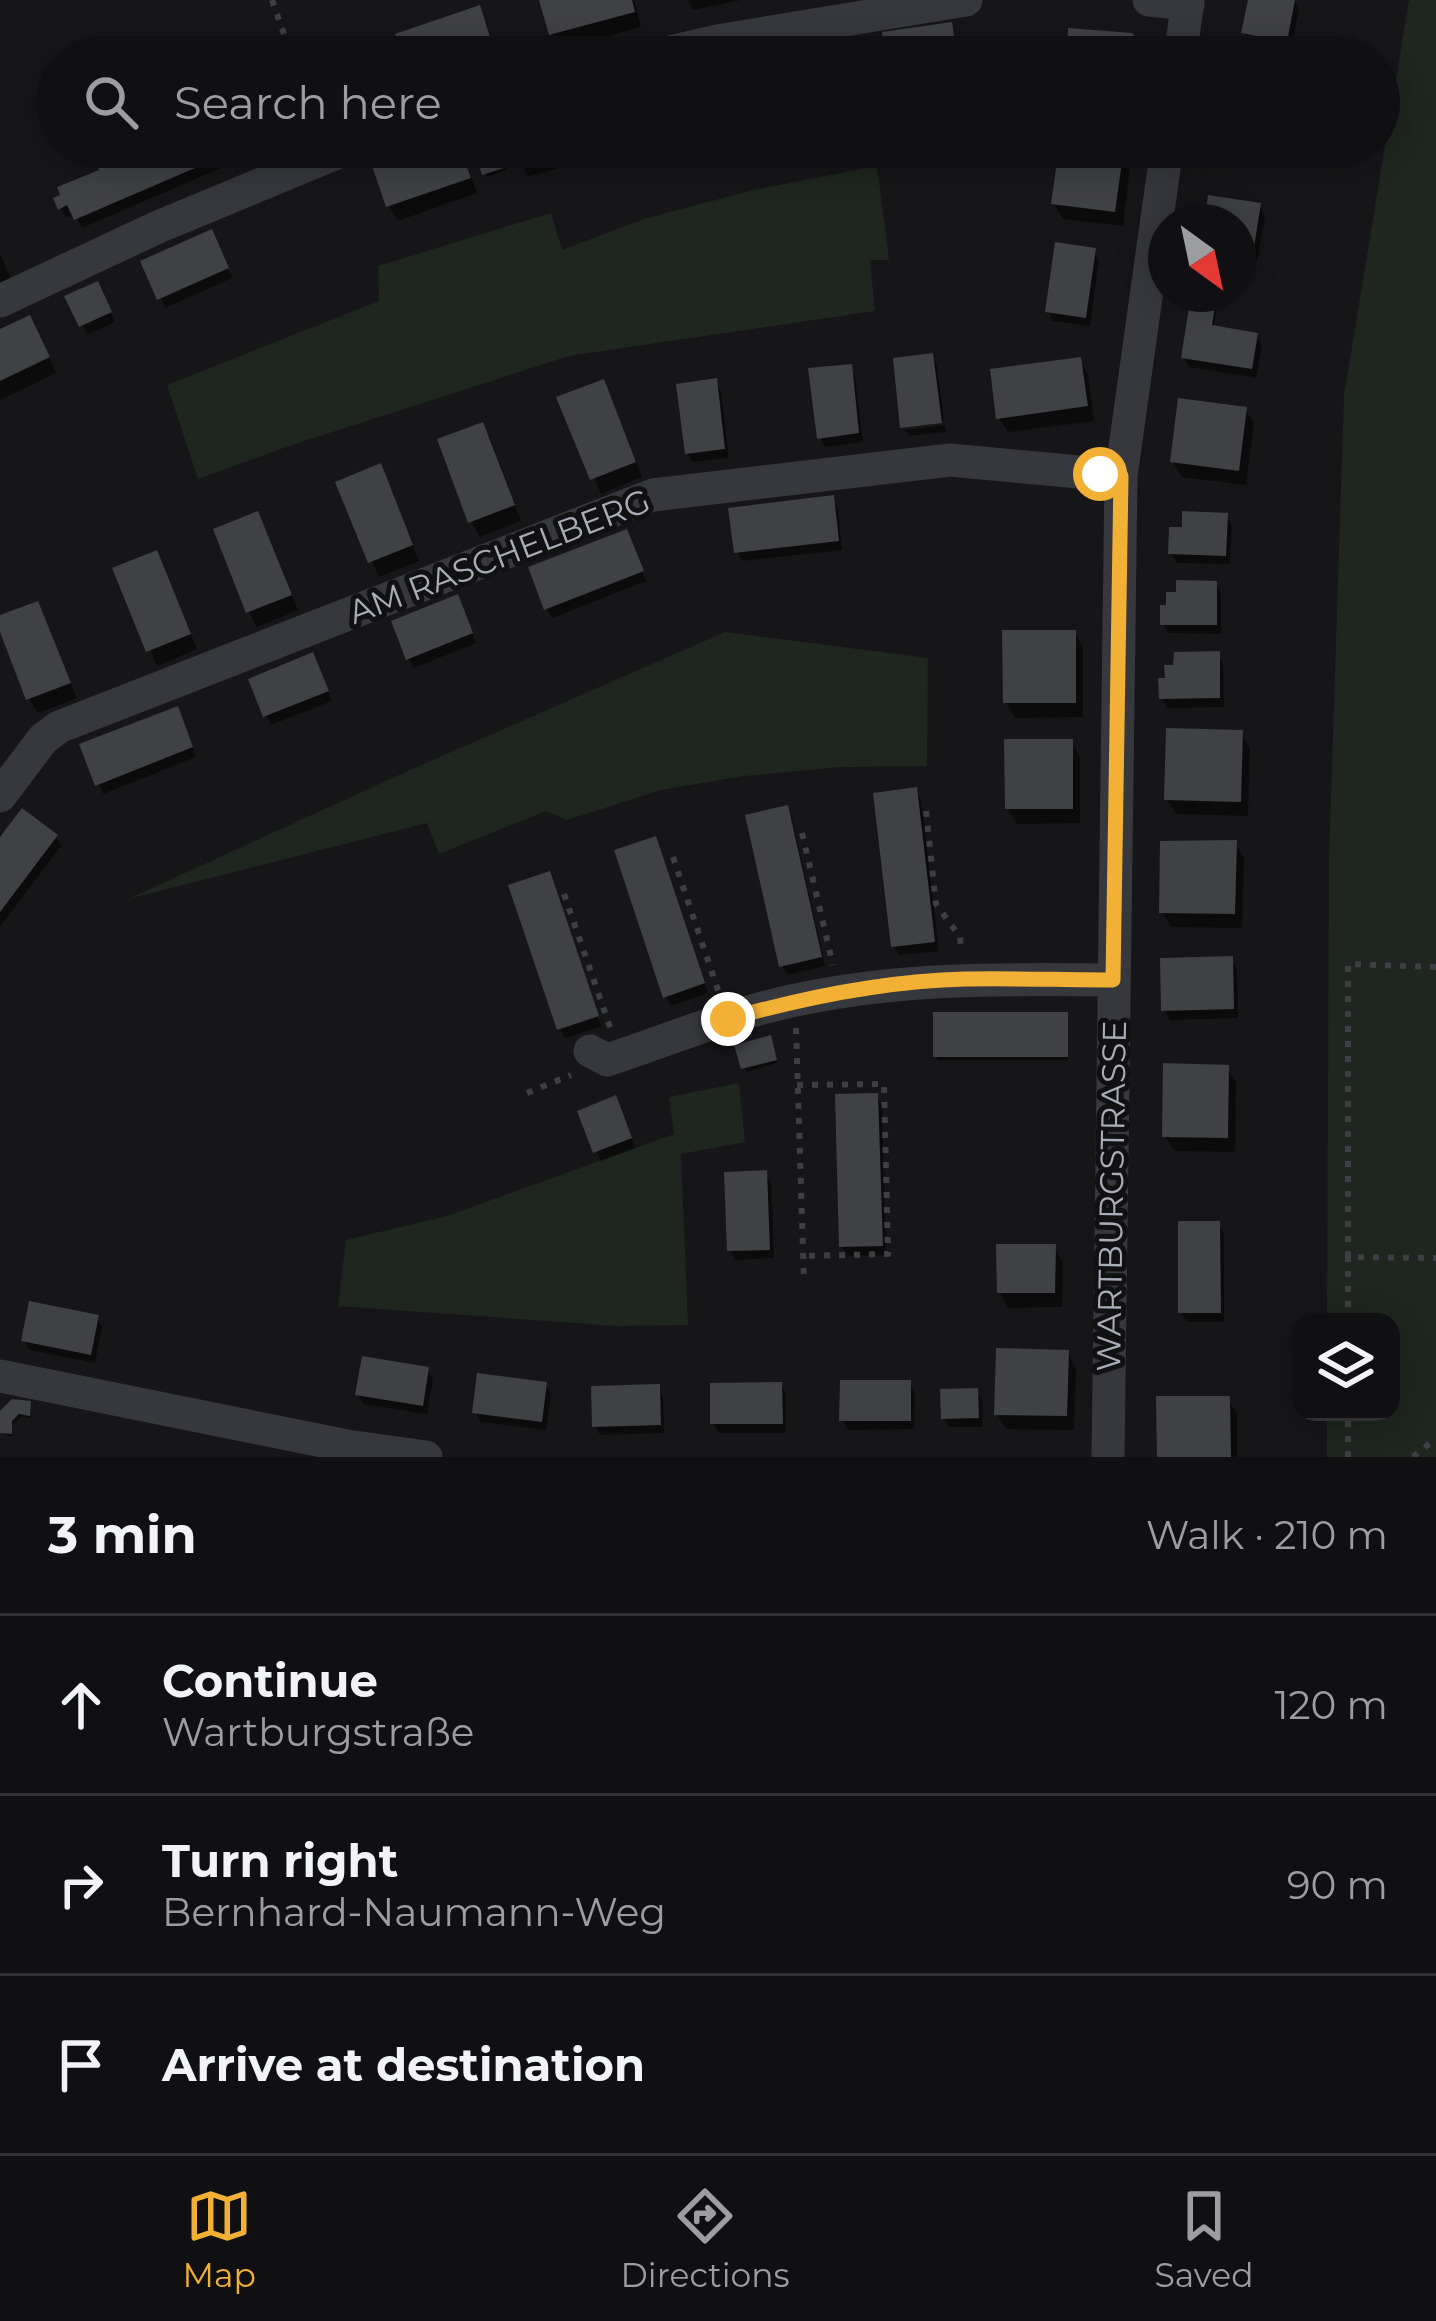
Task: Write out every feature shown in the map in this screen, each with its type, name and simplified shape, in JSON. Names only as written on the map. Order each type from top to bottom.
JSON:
[{"type":"street","points":[[747,36],[967,0]]},
{"type":"street","points":[[1149,0],[1188,2],[1183,36]]},
{"type":"street","points":[[0,301],[158,226],[300,168]]},
{"type":"street","name":"WARTBURGSTRASSE","points":[[1108,1457],[1121,476],[1164,168]]},
{"type":"street","name":"AM RASCHELBERG","points":[[0,796],[43,739],[59,727],[653,495],[950,460],[1121,476]]},
{"type":"street","points":[[606,1056],[795,1000],[879,987],[964,979],[1113,980]]},
{"type":"street","points":[[0,1376],[346,1446],[426,1457]]},
{"type":"path","points":[[272,0],[285,36]]},
{"type":"path","points":[[926,811],[936,904],[960,937]]},
{"type":"path","points":[[802,833],[833,968]]},
{"type":"path","points":[[674,857],[728,1019]]},
{"type":"path","points":[[527,1093],[606,1056],[564,894]]},
{"type":"path","points":[[1348,1313],[1348,964],[1436,968]]},
{"type":"path","points":[[795,1000],[805,1282]]},
{"type":"path","points":[[797,1085],[884,1084],[888,1254],[803,1256]]},
{"type":"path","points":[[1348,1257],[1436,1258]]},
{"type":"path","points":[[1348,1421],[1348,1457]]},
{"type":"path","points":[[1413,1457],[1436,1438]]},
{"type":"shaded area","points":[[1409,0],[1436,0],[1436,1457],[1327,1457],[1327,1421],[1400,1421],[1400,1313],[1327,1313],[1329,858],[1344,395],[1381,168],[1400,168],[1400,55]]},
{"type":"shaded area","points":[[877,168],[889,260],[870,260],[875,311],[569,356],[198,479],[167,385],[379,301],[378,266],[551,213],[562,250],[644,219],[753,190]]},
{"type":"shaded area","points":[[725,632],[928,658],[927,766],[841,767],[661,790],[567,820],[546,811],[439,854],[427,823],[128,899],[410,770]]},
{"type":"shaded area","points":[[739,1083],[745,1142],[681,1154],[688,1325],[616,1326],[338,1306],[346,1240],[447,1216],[674,1134],[669,1097]]},
{"type":"building","points":[[539,0],[632,0],[635,12],[549,35]]},
{"type":"building","points":[[1248,0],[1295,0],[1288,36],[1241,33]]},
{"type":"building","points":[[480,5],[490,36],[396,36]]},
{"type":"building","points":[[952,22],[954,36],[883,36],[882,32]]},
{"type":"building","points":[[1068,28],[1134,36],[1068,36]]},
{"type":"building","points":[[195,168],[74,220],[67,205],[58,210],[53,198],[60,195],[57,187],[99,170]]},
{"type":"building","points":[[373,168],[467,168],[471,178],[386,207]]},
{"type":"building","points":[[1056,168],[1121,168],[1115,212],[1051,204]]},
{"type":"building","points":[[1208,195],[1261,203],[1256,234],[1256,204],[1207,204]]},
{"type":"building","points":[[212,229],[229,268],[157,300],[140,261]]},
{"type":"building","points":[[1055,242],[1096,248],[1086,318],[1045,312]]},
{"type":"building","points":[[98,281],[112,312],[79,327],[64,296]]},
{"type":"building","points":[[1188,312],[1214,312],[1212,325],[1258,333],[1252,369],[1181,358]]},
{"type":"building","points":[[30,315],[50,357],[0,381],[0,329]]},
{"type":"building","points":[[933,353],[942,423],[900,428],[893,358]]},
{"type":"building","points":[[1081,357],[1088,406],[996,419],[990,369]]},
{"type":"building","points":[[852,364],[859,433],[817,439],[808,368]]},
{"type":"building","points":[[717,378],[725,449],[685,454],[676,384]]},
{"type":"building","points":[[604,379],[636,462],[590,480],[556,397]]},
{"type":"building","points":[[1178,398],[1247,407],[1239,471],[1170,462]]},
{"type":"building","points":[[483,422],[515,505],[468,523],[437,439]]},
{"type":"building","points":[[381,463],[413,545],[368,563],[335,482]]},
{"type":"building","points":[[834,495],[839,541],[734,553],[728,508]]},
{"type":"building","points":[[258,511],[292,595],[246,613],[213,529]]},
{"type":"building","points":[[1182,511],[1228,513],[1226,556],[1168,554],[1169,527],[1182,527]]},
{"type":"building","points":[[627,529],[644,571],[544,610],[528,567]]},
{"type":"building","points":[[157,550],[191,634],[146,652],[112,568]]},
{"type":"building","points":[[1176,580],[1217,581],[1217,625],[1160,625],[1160,605],[1166,605],[1166,592],[1176,592]]},
{"type":"building","points":[[458,594],[473,633],[406,660],[391,621]]},
{"type":"building","points":[[38,601],[71,683],[26,700],[0,632],[0,615]]},
{"type":"building","points":[[1002,630],[1076,630],[1076,703],[1003,703]]},
{"type":"building","points":[[1220,651],[1220,698],[1159,699],[1158,678],[1165,678],[1164,665],[1173,665],[1174,652]]},
{"type":"building","points":[[313,652],[329,691],[263,717],[248,679]]},
{"type":"building","points":[[178,706],[193,747],[95,786],[79,744]]},
{"type":"building","points":[[1166,728],[1243,730],[1241,802],[1164,800]]},
{"type":"building","points":[[1004,739],[1073,739],[1073,809],[1005,809]]},
{"type":"building","points":[[917,787],[935,942],[891,947],[873,793]]},
{"type":"building","points":[[788,805],[822,957],[779,967],[745,815]]},
{"type":"building","points":[[22,808],[58,835],[0,912],[0,837]]},
{"type":"building","points":[[656,836],[705,983],[663,998],[614,850]]},
{"type":"building","points":[[1237,840],[1235,914],[1159,913],[1160,841]]},
{"type":"building","points":[[550,871],[599,1016],[557,1030],[508,885]]},
{"type":"building","points":[[1233,956],[1234,1009],[1161,1011],[1160,958]]},
{"type":"building","points":[[933,1012],[1068,1012],[1068,1057],[933,1057]]},
{"type":"building","points":[[771,1035],[777,1060],[741,1069],[734,1045]]},
{"type":"building","points":[[1163,1063],[1229,1065],[1228,1138],[1162,1137]]},
{"type":"building","points":[[878,1093],[883,1246],[839,1247],[835,1094]]},
{"type":"building","points":[[616,1095],[632,1138],[593,1153],[577,1111]]},
{"type":"building","points":[[767,1170],[770,1250],[727,1251],[724,1172]]},
{"type":"building","points":[[1178,1221],[1220,1221],[1221,1313],[1178,1313]]},
{"type":"building","points":[[996,1244],[1056,1244],[1055,1293],[997,1293]]},
{"type":"building","points":[[29,1301],[99,1315],[91,1355],[21,1341]]},
{"type":"building","points":[[996,1348],[1069,1350],[1067,1416],[994,1415]]},
{"type":"building","points":[[362,1356],[429,1367],[423,1406],[355,1395]]},
{"type":"building","points":[[477,1373],[547,1382],[542,1422],[472,1413]]},
{"type":"building","points":[[840,1380],[911,1380],[911,1421],[839,1421]]},
{"type":"building","points":[[782,1382],[783,1424],[710,1424],[710,1383]]},
{"type":"building","points":[[660,1384],[661,1425],[592,1427],[591,1386]]},
{"type":"building","points":[[978,1388],[979,1418],[941,1419],[940,1389]]},
{"type":"building","points":[[1156,1396],[1230,1396],[1231,1457],[1157,1457]]},
{"type":"building","points":[[12,1399],[31,1401],[30,1416],[19,1414],[12,1421],[12,1434],[0,1433],[0,1411]]},
{"type":"route","points":[[728,1019],[807,998],[920,982],[1113,980],[1121,476],[1100,474]]}]
